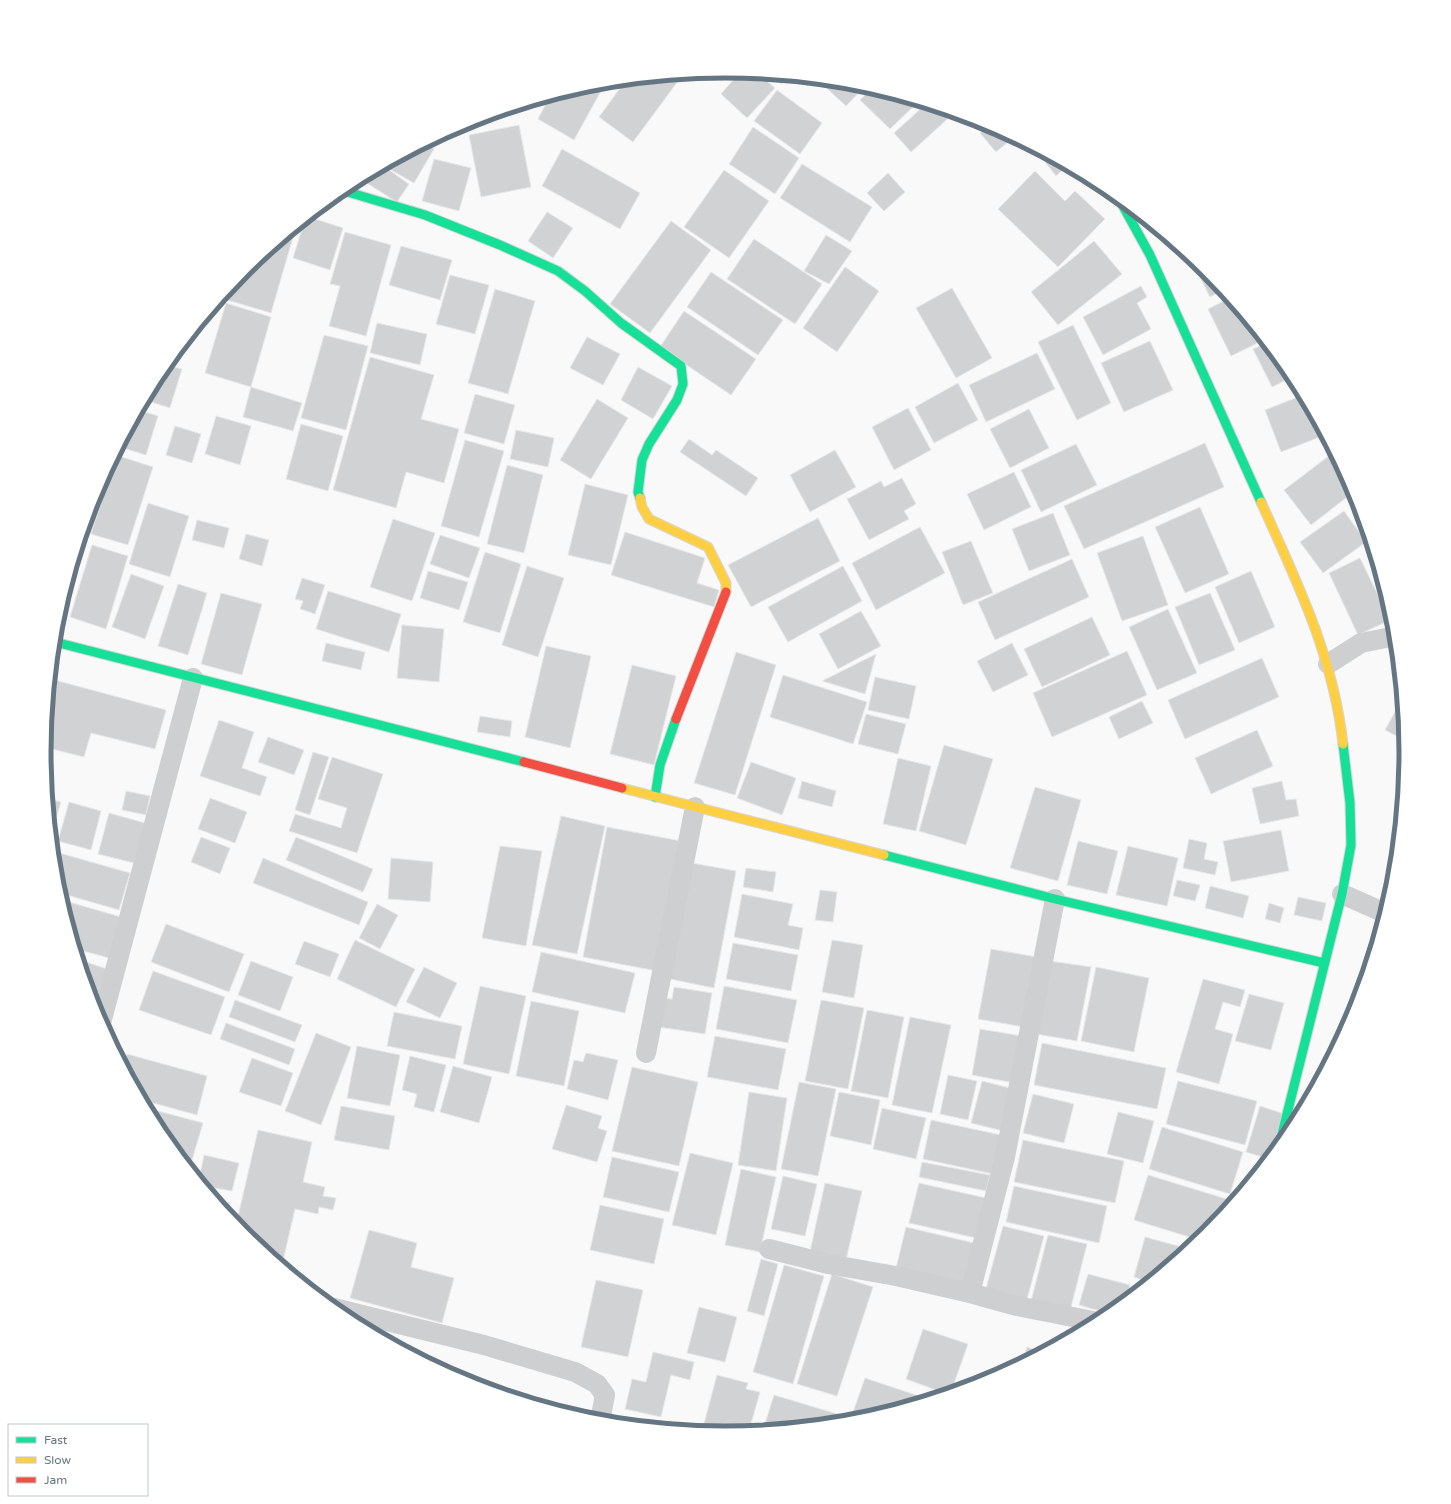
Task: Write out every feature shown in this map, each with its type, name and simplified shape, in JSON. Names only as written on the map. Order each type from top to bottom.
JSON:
[{"type":"street","points":[[349,192],[424,215],[507,247],[558,271],[585,291],[621,322],[681,366],[683,384],[676,400],[652,439],[642,460],[638,492],[642,507],[649,519],[708,547],[714,556],[726,583],[726,596],[670,735],[660,765],[655,797]]},
{"type":"street","points":[[1124,209],[1150,256],[1311,614],[1328,664],[1340,716],[1350,802],[1351,845],[1342,894],[1282,1132]]},
{"type":"street","points":[[1328,664],[1361,643],[1390,637]]},
{"type":"street","points":[[60,643],[438,739],[655,797],[1054,899],[1324,963]]},
{"type":"street","points":[[104,1013],[193,678]]},
{"type":"street","points":[[646,1053],[695,807]]},
{"type":"street","points":[[1342,894],[1381,911]]},
{"type":"street","points":[[970,1293],[1005,1157],[1054,899]]},
{"type":"street","points":[[769,1248],[828,1264],[896,1276],[970,1293],[1017,1306],[1089,1320]]},
{"type":"street","points":[[349,1312],[484,1345],[575,1372],[597,1384],[605,1395],[601,1415]]},
{"type":"building","points":[[735,78],[765,79],[775,88],[747,118],[721,94]]},
{"type":"building","points":[[679,79],[633,142],[599,117],[622,85]]},
{"type":"building","points":[[777,80],[785,80],[781,84]]},
{"type":"building","points":[[823,84],[860,91],[846,106]]},
{"type":"building","points":[[602,89],[574,140],[538,119],[547,101]]},
{"type":"building","points":[[777,90],[822,123],[800,154],[754,121]]},
{"type":"building","points":[[868,92],[915,105],[890,129],[860,100]]},
{"type":"building","points":[[923,107],[950,116],[911,152],[894,133]]},
{"type":"building","points":[[519,125],[531,187],[481,197],[469,135]]},
{"type":"building","points":[[753,127],[799,158],[775,194],[729,164]]},
{"type":"building","points":[[985,129],[1010,141],[996,152],[980,133]]},
{"type":"building","points":[[429,146],[434,149],[414,183],[388,168]]},
{"type":"building","points":[[562,149],[640,193],[620,229],[542,186]]},
{"type":"building","points":[[434,159],[471,168],[459,211],[422,201]]},
{"type":"building","points":[[1048,160],[1064,169],[1056,176],[1045,162]]},
{"type":"building","points":[[802,164],[872,207],[850,242],[780,198]]},
{"type":"building","points":[[387,169],[409,184],[397,202],[365,182]]},
{"type":"building","points":[[724,170],[769,201],[729,258],[684,227]]},
{"type":"building","points":[[1035,171],[1065,201],[1075,191],[1105,219],[1058,267],[998,209]]},
{"type":"building","points":[[888,173],[905,192],[884,211],[867,193]]},
{"type":"building","points":[[547,212],[573,228],[553,258],[528,241]]},
{"type":"building","points":[[313,218],[343,228],[330,270],[293,258],[302,227]]},
{"type":"building","points":[[671,221],[711,250],[650,333],[610,304]]},
{"type":"building","points":[[345,232],[391,245],[366,336],[329,326],[340,286],[330,284]]},
{"type":"building","points":[[294,234],[271,313],[227,300],[228,297],[249,275]]},
{"type":"building","points":[[826,235],[852,251],[829,284],[804,271]]},
{"type":"building","points":[[754,239],[822,284],[795,324],[727,279]]},
{"type":"building","points":[[1094,241],[1122,274],[1058,325],[1031,292]]},
{"type":"building","points":[[401,246],[452,260],[440,300],[389,285]]},
{"type":"building","points":[[845,267],[879,291],[837,352],[803,328]]},
{"type":"building","points":[[1196,270],[1219,293],[1210,297]]},
{"type":"building","points":[[711,272],[783,320],[758,355],[687,307]]},
{"type":"building","points":[[450,275],[489,285],[475,334],[436,324]]},
{"type":"building","points":[[1141,286],[1147,297],[1137,303],[1151,329],[1103,355],[1083,317]]},
{"type":"building","points":[[952,288],[992,358],[956,378],[916,308]]},
{"type":"building","points":[[495,289],[535,301],[508,394],[468,383]]},
{"type":"building","points":[[1226,300],[1261,341],[1231,356],[1208,309]]},
{"type":"building","points":[[226,303],[271,317],[251,387],[205,373]]},
{"type":"building","points":[[684,311],[756,359],[731,395],[660,347]]},
{"type":"building","points":[[377,323],[427,334],[420,365],[370,353]]},
{"type":"building","points":[[1073,325],[1111,403],[1077,420],[1038,342]]},
{"type":"building","points":[[324,335],[368,346],[346,430],[301,418]]},
{"type":"building","points":[[587,337],[620,354],[603,385],[570,368]]},
{"type":"building","points":[[1150,341],[1173,390],[1124,412],[1101,363]]},
{"type":"building","points":[[1263,345],[1287,379],[1272,387],[1253,349]]},
{"type":"building","points":[[1037,353],[1055,389],[986,422],[969,385]]},
{"type":"building","points":[[370,357],[434,375],[421,419],[459,429],[444,483],[406,472],[396,508],[333,490]]},
{"type":"building","points":[[172,367],[182,369],[170,408],[150,401]]},
{"type":"building","points":[[638,367],[672,386],[653,419],[621,400]]},
{"type":"building","points":[[958,383],[978,420],[934,443],[915,407]]},
{"type":"building","points":[[251,387],[302,403],[293,431],[243,417]]},
{"type":"building","points":[[475,394],[515,405],[504,444],[464,433]]},
{"type":"building","points":[[1298,397],[1321,437],[1281,452],[1265,410]]},
{"type":"building","points":[[597,399],[628,418],[591,479],[560,460]]},
{"type":"building","points":[[908,408],[931,450],[894,470],[872,427]]},
{"type":"building","points":[[1029,409],[1049,448],[1010,468],[990,429]]},
{"type":"building","points":[[143,411],[158,416],[146,455],[124,448]]},
{"type":"building","points":[[216,416],[251,426],[240,465],[205,454]]},
{"type":"building","points":[[301,424],[343,436],[328,491],[286,479]]},
{"type":"building","points":[[175,426],[201,434],[192,463],[166,455]]},
{"type":"building","points":[[516,430],[554,438],[548,467],[510,459]]},
{"type":"building","points":[[689,439],[712,455],[716,450],[758,478],[746,496],[680,452]]},
{"type":"building","points":[[465,440],[504,451],[479,537],[441,526]]},
{"type":"building","points":[[1205,443],[1224,487],[1084,549],[1064,506]]},
{"type":"building","points":[[1076,444],[1097,485],[1041,512],[1021,470]]},
{"type":"building","points":[[835,450],[856,487],[810,512],[790,475]]},
{"type":"building","points":[[1330,455],[1349,495],[1311,525],[1284,490]]},
{"type":"building","points":[[120,456],[153,467],[128,545],[91,534],[107,484]]},
{"type":"building","points":[[507,465],[543,475],[524,553],[487,544]]},
{"type":"building","points":[[1014,472],[1031,507],[984,530],[967,494]]},
{"type":"building","points":[[902,478],[916,504],[904,511],[909,519],[869,540],[847,499],[881,481],[884,487]]},
{"type":"building","points":[[585,484],[628,495],[611,565],[568,555]]},
{"type":"building","points":[[148,503],[189,516],[170,577],[129,564]]},
{"type":"building","points":[[1200,507],[1229,574],[1185,593],[1155,527]]},
{"type":"building","points":[[1344,511],[1366,542],[1323,573],[1300,542]]},
{"type":"building","points":[[1053,513],[1070,555],[1029,571],[1012,529]]},
{"type":"building","points":[[818,518],[840,561],[751,607],[728,565]]},
{"type":"building","points":[[393,519],[435,533],[412,601],[370,587]]},
{"type":"building","points":[[197,520],[229,528],[224,548],[192,540]]},
{"type":"building","points":[[920,527],[945,573],[876,610],[852,563]]},
{"type":"building","points":[[625,532],[705,558],[697,583],[719,590],[714,607],[611,575]]},
{"type":"building","points":[[246,534],[269,540],[262,566],[239,559]]},
{"type":"building","points":[[440,535],[480,548],[469,578],[430,564]]},
{"type":"building","points":[[1143,536],[1168,605],[1122,621],[1097,553]]},
{"type":"building","points":[[971,541],[993,593],[963,605],[942,552]]},
{"type":"building","points":[[92,545],[128,556],[106,629],[70,617]]},
{"type":"building","points":[[485,552],[521,564],[500,633],[463,622]]},
{"type":"building","points":[[1360,558],[1384,608],[1387,621],[1358,635],[1329,573]]},
{"type":"building","points":[[1072,559],[1089,597],[995,640],[978,602]]},
{"type":"building","points":[[527,566],[564,578],[538,657],[502,645]]},
{"type":"building","points":[[843,566],[862,601],[788,642],[768,607]]},
{"type":"building","points":[[428,571],[468,582],[459,610],[420,598]]},
{"type":"building","points":[[1251,571],[1275,627],[1239,643],[1215,587]]},
{"type":"building","points":[[131,574],[164,586],[145,639],[112,627]]},
{"type":"building","points":[[302,578],[325,585],[315,614],[300,609],[303,601],[295,599]]},
{"type":"building","points":[[178,584],[207,593],[188,655],[158,646]]},
{"type":"building","points":[[328,591],[401,614],[389,652],[316,629]]},
{"type":"building","points":[[221,593],[262,604],[242,675],[201,664]]},
{"type":"building","points":[[1210,593],[1235,650],[1199,665],[1175,607]]},
{"type":"building","points":[[1168,609],[1197,673],[1157,690],[1129,627]]},
{"type":"building","points":[[861,611],[881,646],[838,669],[819,634]]},
{"type":"building","points":[[1092,617],[1110,655],[1042,687],[1024,649]]},
{"type":"building","points":[[402,625],[444,629],[439,682],[397,678]]},
{"type":"building","points":[[326,643],[365,652],[361,670],[322,661]]},
{"type":"building","points":[[1012,643],[1028,675],[993,692],[977,661]]},
{"type":"building","points":[[546,646],[591,656],[570,748],[525,737]]},
{"type":"building","points":[[1127,651],[1147,695],[1052,737],[1033,693]]},
{"type":"building","points":[[736,652],[776,665],[735,795],[694,783]]},
{"type":"building","points":[[876,654],[865,694],[822,681]]},
{"type":"building","points":[[1262,658],[1279,697],[1185,739],[1168,700]]},
{"type":"building","points":[[632,665],[676,676],[654,765],[610,754]]},
{"type":"building","points":[[783,675],[867,702],[853,744],[770,717]]},
{"type":"building","points":[[875,677],[916,686],[909,719],[868,710]]},
{"type":"building","points":[[55,680],[166,710],[155,749],[91,733],[84,757],[51,749],[52,708]]},
{"type":"building","points":[[1142,701],[1153,723],[1119,739],[1109,717]]},
{"type":"building","points":[[1399,705],[1400,738],[1385,730]]},
{"type":"building","points":[[866,714],[906,724],[898,754],[858,744]]},
{"type":"building","points":[[480,716],[512,721],[510,737],[477,732]]},
{"type":"building","points":[[219,720],[254,732],[242,768],[267,777],[260,796],[200,776]]},
{"type":"building","points":[[1257,730],[1273,766],[1211,794],[1195,758]]},
{"type":"building","points":[[268,737],[304,750],[294,775],[258,762]]},
{"type":"building","points":[[944,745],[993,759],[966,845],[919,831]]},
{"type":"building","points":[[313,752],[329,757],[310,815],[295,810]]},
{"type":"building","points":[[332,757],[383,774],[357,853],[289,831],[295,814],[341,828],[347,808],[318,799]]},
{"type":"building","points":[[898,758],[931,766],[916,831],[883,824]]},
{"type":"building","points":[[751,762],[796,778],[782,815],[737,798]]},
{"type":"building","points":[[802,781],[836,791],[832,807],[798,798]]},
{"type":"building","points":[[1282,781],[1286,800],[1296,799],[1299,816],[1260,824],[1252,788]]},
{"type":"building","points":[[1035,787],[1081,800],[1058,881],[1010,868]]},
{"type":"building","points":[[126,791],[150,796],[146,815],[122,810]]},
{"type":"building","points":[[210,798],[247,812],[235,843],[198,829]]},
{"type":"building","points":[[52,800],[61,802],[55,822]]},
{"type":"building","points":[[69,802],[101,811],[91,850],[58,841]]},
{"type":"building","points":[[109,813],[145,823],[134,863],[98,854]]},
{"type":"building","points":[[561,816],[605,826],[577,954],[532,945]]},
{"type":"building","points":[[607,827],[681,841],[657,971],[583,957]]},
{"type":"building","points":[[1281,830],[1289,871],[1231,882],[1223,841]]},
{"type":"building","points":[[201,837],[230,848],[220,874],[191,862]]},
{"type":"building","points":[[296,837],[373,869],[363,892],[286,860]]},
{"type":"building","points":[[1189,839],[1207,843],[1204,859],[1218,862],[1215,875],[1183,868]]},
{"type":"building","points":[[1078,841],[1118,851],[1107,894],[1067,885]]},
{"type":"building","points":[[500,846],[542,851],[526,946],[482,938]]},
{"type":"building","points":[[1128,846],[1178,858],[1167,906],[1116,895]]},
{"type":"building","points":[[59,853],[130,873],[119,910],[67,895]]},
{"type":"building","points":[[263,858],[368,902],[359,925],[253,883]]},
{"type":"building","points":[[391,858],[433,862],[430,902],[388,899]]},
{"type":"building","points":[[687,862],[736,871],[714,988],[665,978]]},
{"type":"building","points":[[746,868],[776,872],[773,892],[743,887]]},
{"type":"building","points":[[1177,880],[1200,885],[1195,901],[1173,896]]},
{"type":"building","points":[[1210,886],[1249,896],[1243,918],[1205,908]]},
{"type":"building","points":[[820,890],[837,892],[833,922],[815,920]]},
{"type":"building","points":[[742,894],[793,904],[788,925],[803,928],[799,950],[734,937]]},
{"type":"building","points":[[1298,897],[1326,903],[1322,921],[1294,915]]},
{"type":"building","points":[[68,902],[121,917],[109,958],[81,950]]},
{"type":"building","points":[[1269,903],[1284,908],[1280,923],[1265,919]]},
{"type":"building","points":[[377,904],[398,915],[380,949],[359,938]]},
{"type":"building","points":[[166,924],[244,954],[229,992],[151,962]]},
{"type":"building","points":[[355,940],[415,969],[396,1007],[337,979]]},
{"type":"building","points":[[832,940],[863,945],[854,998],[822,992]]},
{"type":"building","points":[[304,941],[339,954],[330,977],[295,964]]},
{"type":"building","points":[[733,943],[798,955],[791,991],[726,979]]},
{"type":"building","points":[[991,949],[1037,957],[1024,1027],[978,1019]]},
{"type":"building","points":[[541,952],[635,973],[625,1013],[532,992]]},
{"type":"building","points":[[251,961],[293,977],[280,1011],[238,995]]},
{"type":"building","points":[[1050,961],[1091,967],[1077,1041],[1036,1034]]},
{"type":"building","points":[[85,962],[107,969],[97,997]]},
{"type":"building","points":[[424,967],[457,983],[440,1018],[406,1002]]},
{"type":"building","points":[[1096,967],[1149,978],[1134,1052],[1081,1041]]},
{"type":"building","points":[[153,971],[225,997],[211,1035],[139,1010]]},
{"type":"building","points":[[1203,979],[1245,990],[1240,1007],[1223,1002],[1215,1029],[1233,1034],[1219,1084],[1176,1072]]},
{"type":"building","points":[[480,986],[526,996],[509,1074],[463,1064]]},
{"type":"building","points":[[724,986],[797,1000],[788,1043],[716,1029]]},
{"type":"building","points":[[674,987],[712,993],[705,1034],[659,1027],[664,998],[672,999]]},
{"type":"building","points":[[1249,994],[1284,1003],[1271,1050],[1235,1041]]},
{"type":"building","points":[[235,1000],[302,1025],[295,1042],[229,1017]]},
{"type":"building","points":[[821,1000],[864,1008],[848,1089],[805,1081]]},
{"type":"building","points":[[531,1001],[579,1011],[564,1086],[516,1076]]},
{"type":"building","points":[[867,1010],[904,1017],[888,1098],[851,1091]]},
{"type":"building","points":[[394,1012],[462,1026],[455,1059],[387,1046]]},
{"type":"building","points":[[910,1017],[951,1025],[932,1113],[892,1105]]},
{"type":"building","points":[[226,1023],[295,1049],[289,1065],[220,1039]]},
{"type":"building","points":[[980,1029],[1022,1036],[1014,1083],[972,1075]]},
{"type":"building","points":[[316,1033],[351,1047],[321,1125],[285,1111]]},
{"type":"building","points":[[715,1036],[786,1049],[778,1090],[707,1077]]},
{"type":"building","points":[[1042,1043],[1166,1068],[1157,1109],[1034,1085]]},
{"type":"building","points":[[357,1046],[400,1055],[390,1106],[347,1098]]},
{"type":"building","points":[[586,1053],[618,1060],[608,1100],[567,1089],[574,1060],[583,1062]]},
{"type":"building","points":[[127,1054],[207,1076],[197,1115],[149,1102],[126,1059]]},
{"type":"building","points":[[410,1056],[446,1065],[434,1112],[414,1107],[417,1094],[402,1090]]},
{"type":"building","points":[[252,1058],[293,1073],[281,1106],[239,1092]]},
{"type":"building","points":[[453,1066],[492,1077],[479,1123],[440,1112]]},
{"type":"building","points":[[632,1067],[698,1082],[679,1166],[612,1151]]},
{"type":"building","points":[[948,1075],[977,1081],[968,1120],[940,1114]]},
{"type":"building","points":[[982,1081],[1014,1089],[1003,1131],[971,1123]]},
{"type":"building","points":[[1178,1081],[1257,1101],[1245,1145],[1166,1124]]},
{"type":"building","points":[[799,1082],[836,1089],[818,1176],[781,1169]]},
{"type":"building","points":[[749,1092],[787,1098],[776,1171],[738,1165]]},
{"type":"building","points":[[839,1092],[880,1100],[871,1145],[830,1136]]},
{"type":"building","points":[[1033,1094],[1074,1104],[1064,1143],[1023,1133]]},
{"type":"building","points":[[566,1105],[602,1116],[598,1128],[607,1131],[597,1162],[552,1149]]},
{"type":"building","points":[[341,1106],[395,1116],[389,1150],[334,1140]]},
{"type":"building","points":[[1260,1106],[1284,1114],[1274,1145],[1265,1158],[1246,1152]]},
{"type":"building","points":[[882,1108],[926,1118],[916,1159],[873,1149]]},
{"type":"building","points":[[154,1110],[203,1123],[192,1160],[187,1159]]},
{"type":"building","points":[[1118,1112],[1154,1121],[1143,1163],[1107,1154]]},
{"type":"building","points":[[931,1120],[1001,1135],[993,1174],[923,1159]]},
{"type":"building","points":[[1162,1127],[1243,1152],[1230,1194],[1149,1169]]},
{"type":"building","points":[[258,1130],[312,1142],[303,1182],[325,1187],[323,1196],[336,1198],[333,1210],[319,1207],[318,1214],[295,1209],[283,1261],[238,1217]]},
{"type":"building","points":[[1023,1140],[1124,1161],[1115,1203],[1014,1182]]},
{"type":"building","points":[[690,1153],[733,1163],[716,1235],[672,1225]]},
{"type":"building","points":[[204,1155],[239,1163],[232,1191],[210,1187],[200,1175]]},
{"type":"building","points":[[612,1157],[679,1172],[669,1212],[603,1197]]},
{"type":"building","points":[[922,1162],[990,1175],[986,1191],[919,1177]]},
{"type":"building","points":[[741,1169],[776,1177],[760,1252],[725,1245]]},
{"type":"building","points":[[1148,1175],[1230,1200],[1192,1238],[1134,1220]]},
{"type":"building","points":[[783,1176],[817,1184],[805,1236],[771,1229]]},
{"type":"building","points":[[825,1183],[862,1191],[845,1264],[809,1256]]},
{"type":"building","points":[[919,1183],[986,1198],[976,1238],[909,1223]]},
{"type":"building","points":[[1014,1186],[1107,1206],[1099,1243],[1006,1222]]},
{"type":"building","points":[[222,1201],[230,1203],[229,1208]]},
{"type":"building","points":[[600,1205],[664,1219],[654,1264],[590,1250]]},
{"type":"building","points":[[1003,1226],[1044,1236],[1025,1307],[984,1296]]},
{"type":"building","points":[[906,1227],[974,1243],[964,1285],[896,1268]]},
{"type":"building","points":[[369,1230],[417,1243],[411,1267],[454,1278],[442,1323],[350,1298]]},
{"type":"building","points":[[1048,1235],[1087,1244],[1069,1315],[1030,1305]]},
{"type":"building","points":[[1145,1237],[1183,1247],[1144,1280],[1134,1277]]},
{"type":"building","points":[[761,1259],[778,1264],[764,1316],[747,1311]]},
{"type":"building","points":[[784,1265],[824,1276],[793,1384],[753,1372]]},
{"type":"building","points":[[832,1274],[873,1287],[837,1396],[797,1384]]},
{"type":"building","points":[[1088,1274],[1130,1285],[1128,1293],[1102,1312],[1079,1305]]},
{"type":"building","points":[[596,1280],[643,1290],[628,1357],[581,1347]]},
{"type":"building","points":[[699,1307],[737,1317],[725,1362],[687,1353]]},
{"type":"building","points":[[923,1329],[968,1344],[953,1387],[940,1392],[906,1379]]},
{"type":"building","points":[[1027,1347],[1037,1350],[1024,1357]]},
{"type":"building","points":[[653,1352],[694,1362],[690,1380],[671,1375],[661,1417],[625,1409],[632,1379],[646,1382]]},
{"type":"building","points":[[717,1375],[748,1383],[746,1389],[760,1392],[751,1425],[703,1425]]},
{"type":"building","points":[[865,1378],[922,1397],[900,1404],[852,1415]]},
{"type":"building","points":[[774,1395],[844,1416],[814,1421],[765,1425]]},
{"type":"building","points":[[624,1417],[642,1422],[637,1421],[623,1419]]},
{"type":"traffic: fast","points":[[349,192],[425,215],[500,245],[558,271],[585,291],[621,323],[681,366],[683,384],[677,400],[649,444],[642,460],[638,492],[640,498]]},
{"type":"traffic: fast","points":[[1124,209],[1150,255],[1261,502]]},
{"type":"traffic: fast","points":[[60,643],[524,762]]},
{"type":"traffic: fast","points":[[655,797],[660,765],[676,719]]},
{"type":"traffic: fast","points":[[1282,1132],[1342,894],[1351,845],[1350,803],[1343,744]]},
{"type":"traffic: fast","points":[[884,855],[1055,899],[1324,963]]},
{"type":"traffic: slow","points":[[640,498],[642,507],[649,519],[708,547],[726,583],[726,592]]},
{"type":"traffic: slow","points":[[1261,502],[1288,561],[1322,649],[1338,711],[1343,744]]},
{"type":"traffic: slow","points":[[622,788],[884,855]]},
{"type":"traffic: jam","points":[[676,719],[726,592]]},
{"type":"traffic: jam","points":[[524,762],[622,788]]}]
